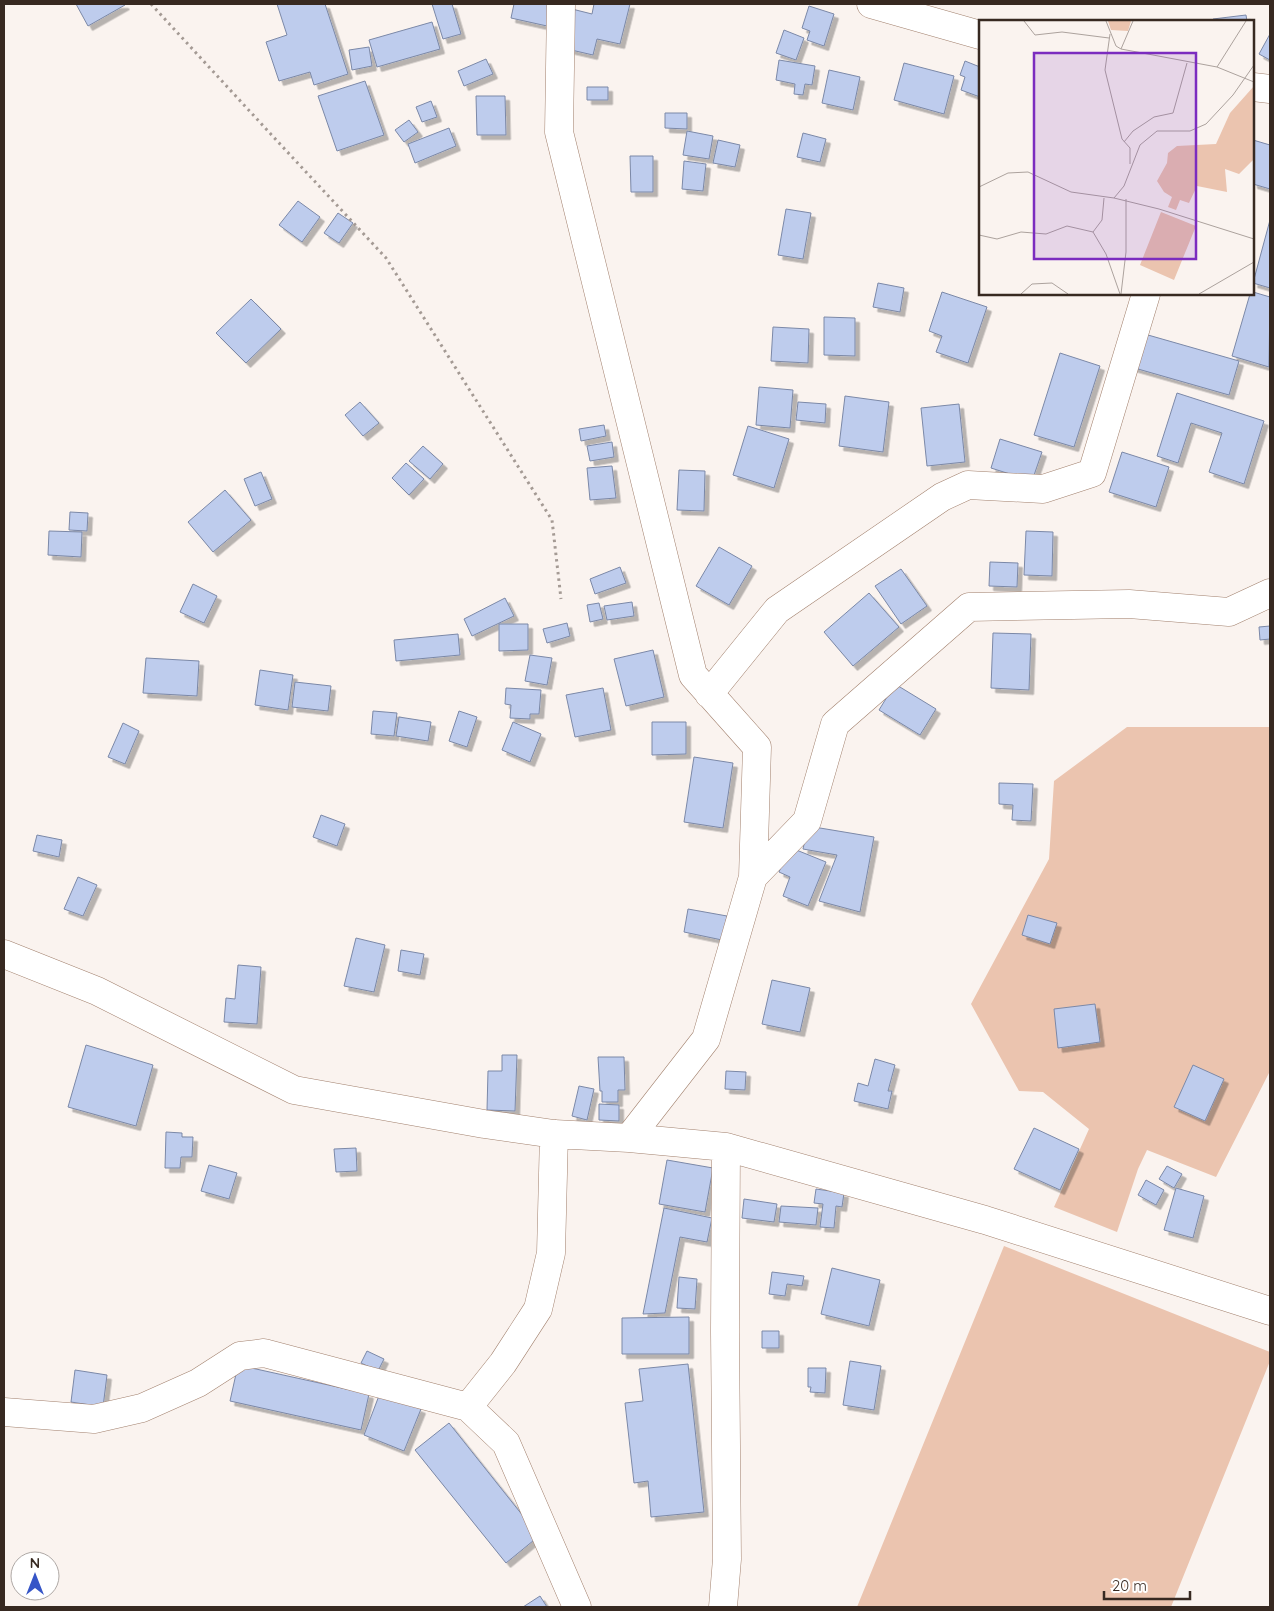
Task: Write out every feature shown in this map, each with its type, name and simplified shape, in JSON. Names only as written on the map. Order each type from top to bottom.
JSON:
[{"type":"street","points":[[561,4],[558,132],[693,675],[757,747],[753,877],[706,1039],[629,1138]]},
{"type":"street","points":[[871,4],[979,35]]},
{"type":"street","points":[[1254,87],[1270,89]]},
{"type":"street","points":[[709,694],[777,610],[942,497],[968,485],[1043,489],[1092,473],[1146,295]]},
{"type":"street","points":[[753,877],[807,821],[835,724],[969,607],[1128,604],[1229,612],[1270,593]]},
{"type":"street","points":[[4,954],[97,991],[294,1090],[484,1124],[554,1134],[629,1138],[726,1147],[985,1220],[1270,1311]]},
{"type":"street","points":[[468,1407],[503,1363],[538,1309],[551,1253],[554,1134]]},
{"type":"street","points":[[724,1607],[727,1560],[726,1147]]},
{"type":"street","points":[[4,1412],[94,1419],[142,1408],[198,1383],[240,1356],[264,1353],[468,1407],[506,1443],[577,1607]]},
{"type":"path","points":[[151,4],[386,258],[552,520],[561,599]]},
{"type":"shaded area","points":[[1127,727],[1270,727],[1270,1071],[1216,1177],[1147,1150],[1138,1169],[1117,1232],[1054,1207],[1089,1129],[1043,1092],[1019,1091],[971,1004],[1049,859],[1054,781]]},
{"type":"shaded area","points":[[1004,1246],[1270,1352],[1270,1361],[1171,1607],[857,1607]]},
{"type":"building","points":[[76,4],[124,4],[125,5],[88,26]]},
{"type":"building","points":[[277,4],[325,4],[348,74],[314,85],[310,72],[279,81],[266,42],[287,35]]},
{"type":"building","points":[[432,4],[452,4],[461,34],[443,39]]},
{"type":"building","points":[[514,4],[552,4],[547,26],[511,18]]},
{"type":"building","points":[[594,4],[630,4],[620,44],[597,39],[593,55],[567,49],[568,8],[592,14]]},
{"type":"building","points":[[809,6],[834,14],[824,46],[807,40],[810,31],[802,28]]},
{"type":"building","points":[[1246,15],[1247,20],[1213,20]]},
{"type":"building","points":[[432,22],[440,49],[377,67],[369,40]]},
{"type":"building","points":[[784,30],[804,38],[796,60],[776,53]]},
{"type":"building","points":[[1270,34],[1270,60],[1259,54]]},
{"type":"building","points":[[369,47],[372,66],[352,70],[349,50]]},
{"type":"building","points":[[486,59],[493,74],[464,86],[458,71]]},
{"type":"building","points":[[779,60],[815,66],[812,85],[805,84],[803,95],[794,94],[795,84],[776,80]]},
{"type":"building","points":[[965,61],[979,67],[979,97],[961,90],[965,77],[960,75]]},
{"type":"building","points":[[904,63],[954,76],[944,114],[894,100]]},
{"type":"building","points":[[829,70],[860,77],[853,110],[822,103]]},
{"type":"building","points":[[365,81],[384,135],[337,151],[318,96]]},
{"type":"building","points":[[587,87],[608,87],[608,100],[587,100]]},
{"type":"building","points":[[476,96],[505,96],[506,135],[477,135]]},
{"type":"building","points":[[431,101],[437,117],[422,122],[416,107]]},
{"type":"building","points":[[665,113],[687,113],[687,129],[665,128]]},
{"type":"building","points":[[409,120],[418,132],[404,142],[395,130]]},
{"type":"building","points":[[449,128],[456,146],[415,163],[408,144]]},
{"type":"building","points":[[687,131],[713,136],[709,159],[683,155]]},
{"type":"building","points":[[803,133],[826,139],[820,162],[797,157]]},
{"type":"building","points":[[718,140],[740,145],[735,167],[713,163]]},
{"type":"building","points":[[1254,140],[1270,145],[1270,189],[1254,184]]},
{"type":"building","points":[[630,156],[653,156],[653,192],[631,192]]},
{"type":"building","points":[[684,161],[706,164],[703,191],[682,189]]},
{"type":"building","points":[[298,201],[320,217],[302,242],[279,225]]},
{"type":"building","points":[[786,209],[811,213],[803,259],[778,255]]},
{"type":"building","points":[[338,213],[353,223],[339,243],[324,233]]},
{"type":"building","points":[[1270,220],[1270,288],[1254,283]]},
{"type":"building","points":[[878,283],[904,288],[900,312],[873,307]]},
{"type":"building","points":[[942,292],[987,307],[968,363],[936,352],[942,336],[929,331]]},
{"type":"building","points":[[1254,292],[1270,297],[1269,367],[1232,356],[1250,295],[1254,295]]},
{"type":"building","points":[[251,299],[281,329],[246,363],[216,333]]},
{"type":"building","points":[[824,317],[855,318],[855,356],[824,355]]},
{"type":"building","points":[[773,327],[809,329],[808,363],[771,361]]},
{"type":"building","points":[[1141,333],[1239,361],[1229,395],[1131,367]]},
{"type":"building","points":[[1060,353],[1100,366],[1074,447],[1034,435]]},
{"type":"building","points":[[759,387],[793,390],[790,428],[756,425]]},
{"type":"building","points":[[1177,393],[1264,421],[1244,484],[1209,472],[1222,433],[1191,423],[1178,463],[1157,456]]},
{"type":"building","points":[[845,396],[889,402],[883,452],[839,446]]},
{"type":"building","points":[[360,402],[379,423],[363,436],[345,415]]},
{"type":"building","points":[[798,402],[826,404],[825,423],[796,420]]},
{"type":"building","points":[[959,404],[965,462],[927,466],[921,408]]},
{"type":"building","points":[[604,425],[606,436],[581,441],[579,429]]},
{"type":"building","points":[[748,426],[789,439],[774,488],[733,475]]},
{"type":"building","points":[[1000,439],[1042,452],[1032,481],[991,468]]},
{"type":"building","points":[[612,442],[614,457],[590,461],[587,446]]},
{"type":"building","points":[[423,446],[443,464],[430,479],[409,461]]},
{"type":"building","points":[[1122,452],[1169,467],[1156,507],[1109,492]]},
{"type":"building","points":[[406,463],[424,479],[409,495],[392,478]]},
{"type":"building","points":[[612,466],[616,498],[590,500],[587,468]]},
{"type":"building","points":[[679,470],[705,471],[704,511],[677,510]]},
{"type":"building","points":[[261,472],[272,499],[255,506],[244,479]]},
{"type":"building","points":[[225,490],[251,520],[213,552],[188,522]]},
{"type":"building","points":[[70,512],[88,513],[87,531],[69,530]]},
{"type":"building","points":[[49,531],[82,532],[81,557],[48,555]]},
{"type":"building","points":[[1026,531],[1053,532],[1052,576],[1024,575]]},
{"type":"building","points":[[719,547],[752,566],[729,605],[696,586]]},
{"type":"building","points":[[990,562],[1018,563],[1017,587],[989,586]]},
{"type":"building","points":[[620,567],[626,583],[595,594],[590,579]]},
{"type":"building","points":[[901,569],[927,606],[901,624],[875,586]]},
{"type":"building","points":[[193,584],[217,596],[204,623],[180,612]]},
{"type":"building","points":[[869,593],[899,627],[853,666],[824,632]]},
{"type":"building","points":[[505,598],[514,616],[472,636],[464,619]]},
{"type":"building","points":[[632,602],[634,616],[607,620],[604,606]]},
{"type":"building","points":[[599,603],[603,619],[590,622],[587,605]]},
{"type":"building","points":[[567,623],[570,636],[547,643],[543,629]]},
{"type":"building","points":[[499,624],[528,624],[528,650],[499,651]]},
{"type":"building","points":[[1270,626],[1270,639],[1260,640],[1259,627]]},
{"type":"building","points":[[993,633],[1031,634],[1029,690],[991,688]]},
{"type":"building","points":[[458,634],[460,655],[396,661],[394,640]]},
{"type":"building","points":[[653,650],[664,697],[626,706],[614,659]]},
{"type":"building","points":[[530,655],[552,658],[547,685],[525,681]]},
{"type":"building","points":[[146,658],[199,661],[197,696],[143,693]]},
{"type":"building","points":[[260,670],[293,675],[288,710],[255,705]]},
{"type":"building","points":[[295,682],[331,686],[328,711],[292,707]]},
{"type":"building","points":[[895,684],[936,709],[920,735],[879,710]]},
{"type":"building","points":[[506,688],[541,690],[539,714],[530,714],[530,719],[510,718],[511,705],[505,704]]},
{"type":"building","points":[[603,688],[611,730],[575,737],[566,695]]},
{"type":"building","points":[[373,711],[397,713],[394,736],[371,734]]},
{"type":"building","points":[[459,711],[477,717],[467,747],[449,741]]},
{"type":"building","points":[[399,717],[431,722],[428,741],[396,736]]},
{"type":"building","points":[[513,722],[541,734],[530,762],[502,750]]},
{"type":"building","points":[[652,722],[686,722],[686,754],[652,755]]},
{"type":"building","points":[[123,723],[139,731],[125,764],[108,757]]},
{"type":"building","points":[[694,757],[733,763],[723,828],[684,822]]},
{"type":"building","points":[[999,783],[1033,784],[1031,821],[1012,820],[1013,805],[999,804]]},
{"type":"building","points":[[321,815],[345,824],[337,846],[313,837]]},
{"type":"building","points":[[808,826],[874,837],[860,912],[819,901],[837,855],[803,849]]},
{"type":"building","points":[[37,835],[62,840],[59,857],[33,851]]},
{"type":"building","points":[[789,847],[826,862],[808,906],[783,896],[790,877],[779,872]]},
{"type":"building","points":[[78,877],[97,885],[83,916],[64,909]]},
{"type":"building","points":[[688,909],[727,916],[722,940],[684,932]]},
{"type":"building","points":[[1028,915],[1057,923],[1050,944],[1022,935]]},
{"type":"building","points":[[356,938],[385,945],[374,992],[344,986]]},
{"type":"building","points":[[401,950],[424,954],[420,975],[398,971]]},
{"type":"building","points":[[238,965],[261,967],[257,1024],[224,1022],[226,998],[235,999]]},
{"type":"building","points":[[772,980],[810,988],[800,1032],[762,1024]]},
{"type":"building","points":[[1095,1004],[1100,1042],[1058,1048],[1054,1009]]},
{"type":"building","points":[[86,1045],[153,1065],[136,1126],[68,1107]]},
{"type":"building","points":[[502,1055],[517,1055],[515,1111],[487,1110],[488,1071],[502,1071]]},
{"type":"building","points":[[598,1057],[624,1057],[625,1090],[618,1090],[618,1102],[602,1102]]},
{"type":"building","points":[[875,1059],[895,1065],[888,1091],[892,1091],[888,1109],[854,1101],[858,1083],[868,1086]]},
{"type":"building","points":[[1193,1065],[1224,1079],[1205,1121],[1174,1107]]},
{"type":"building","points":[[726,1071],[746,1072],[745,1090],[725,1089]]},
{"type":"building","points":[[579,1086],[594,1089],[587,1120],[572,1116]]},
{"type":"building","points":[[599,1104],[619,1105],[619,1121],[599,1120]]},
{"type":"building","points":[[1034,1128],[1079,1149],[1060,1190],[1014,1169]]},
{"type":"building","points":[[166,1132],[182,1133],[182,1137],[193,1137],[192,1157],[181,1157],[180,1168],[165,1168]]},
{"type":"building","points":[[356,1148],[357,1171],[336,1172],[334,1149]]},
{"type":"building","points":[[667,1160],[713,1168],[705,1212],[659,1204]]},
{"type":"building","points":[[209,1165],[237,1173],[229,1199],[201,1191]]},
{"type":"building","points":[[1167,1166],[1182,1174],[1174,1188],[1159,1179]]},
{"type":"building","points":[[1146,1180],[1164,1190],[1156,1205],[1138,1195]]},
{"type":"building","points":[[1176,1188],[1204,1196],[1193,1238],[1164,1230]]},
{"type":"building","points":[[816,1189],[844,1193],[842,1207],[836,1206],[834,1228],[820,1227],[823,1204],[814,1203]]},
{"type":"building","points":[[744,1199],[777,1204],[774,1222],[742,1218]]},
{"type":"building","points":[[781,1206],[818,1208],[816,1225],[779,1222]]},
{"type":"building","points":[[664,1208],[712,1218],[707,1242],[680,1237],[665,1313],[643,1314]]},
{"type":"building","points":[[832,1268],[880,1280],[869,1326],[821,1314]]},
{"type":"building","points":[[772,1272],[804,1276],[802,1286],[787,1284],[785,1296],[769,1294]]},
{"type":"building","points":[[679,1277],[697,1279],[695,1309],[677,1308]]},
{"type":"building","points":[[689,1317],[689,1354],[622,1354],[622,1318]]},
{"type":"building","points":[[762,1331],[779,1331],[779,1348],[762,1348]]},
{"type":"building","points":[[367,1351],[384,1359],[378,1371],[361,1363]]},
{"type":"building","points":[[850,1361],[881,1366],[874,1410],[843,1405]]},
{"type":"building","points":[[688,1364],[704,1512],[651,1517],[648,1481],[634,1483],[625,1403],[643,1401],[639,1369]]},
{"type":"building","points":[[238,1365],[369,1394],[361,1430],[230,1401]]},
{"type":"building","points":[[808,1368],[826,1368],[825,1393],[810,1392],[811,1387],[808,1387]]},
{"type":"building","points":[[75,1370],[107,1375],[103,1407],[71,1402]]},
{"type":"building","points":[[380,1393],[421,1409],[404,1451],[364,1435]]},
{"type":"building","points":[[449,1423],[539,1536],[506,1563],[415,1450]]},
{"type":"building","points":[[540,1596],[547,1607],[523,1607]]}]
